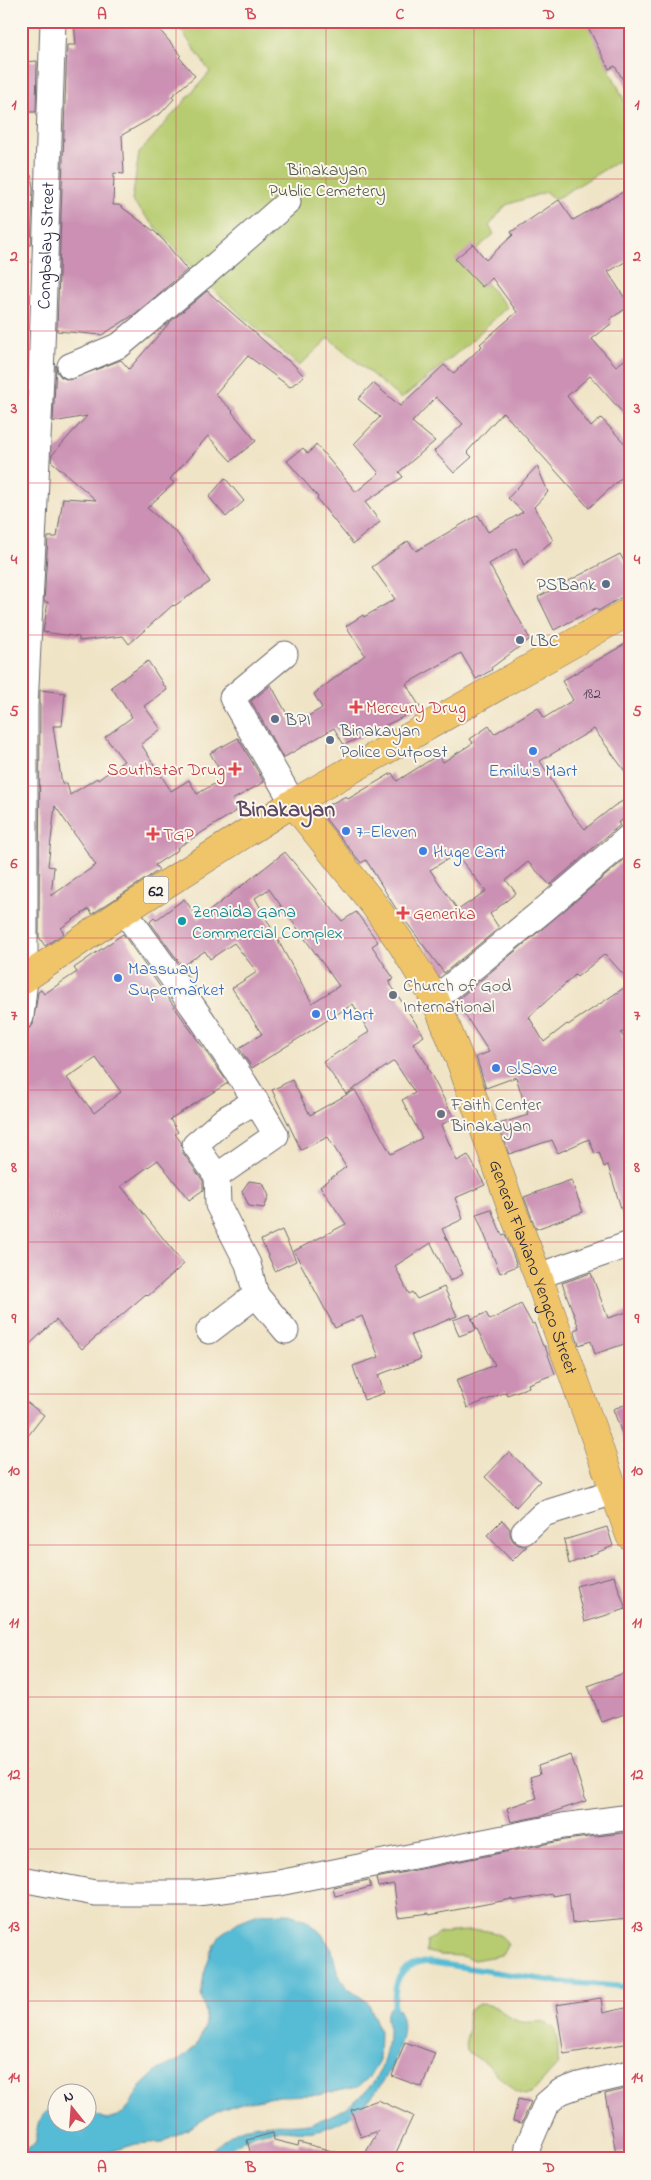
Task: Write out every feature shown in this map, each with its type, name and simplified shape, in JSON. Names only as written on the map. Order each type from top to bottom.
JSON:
[{"type":"main road","name":"62","points":[[23,979],[124,911],[293,803],[630,611]]},
{"type":"main road","name":"General Flaviano Yengco Street","points":[[293,803],[375,906],[403,946],[435,999],[461,1063],[630,1536]]},
{"type":"street","name":"Congbalay Street","points":[[21,1017],[23,979],[24,707],[55,372],[53,21]]},
{"type":"street","points":[[55,372],[120,345],[288,202]]},
{"type":"street","points":[[285,654],[232,698],[293,803]]},
{"type":"street","points":[[435,999],[630,836]]},
{"type":"street","points":[[124,911],[192,1004],[256,1101],[276,1135],[217,1176]]},
{"type":"street","points":[[256,1101],[225,1119],[195,1145],[217,1176],[218,1205],[248,1264],[256,1295],[286,1331]]},
{"type":"street","points":[[538,1276],[630,1244]]},
{"type":"street","points":[[209,1331],[256,1295]]},
{"type":"street","points":[[524,1532],[543,1514],[614,1492]]},
{"type":"street","points":[[21,1879],[95,1893],[197,1894],[279,1883],[563,1826],[630,1817]]},
{"type":"street","points":[[527,2159],[528,2146],[546,2104],[560,2092],[579,2085],[630,2072]]},
{"type":"green space","name":"Binakayan Public Cemetery","points":[[175,21],[586,21],[630,112],[630,154],[554,200],[546,192],[506,205],[489,226],[494,234],[465,259],[507,307],[469,343],[401,399],[329,338],[299,366],[207,284],[132,201],[139,153],[210,72]]},
{"type":"green space","points":[[490,1931],[503,1937],[508,1944],[502,1955],[474,1960],[461,1956],[426,1952],[427,1941],[440,1933]]},
{"type":"green space","points":[[479,2004],[496,2007],[518,2021],[543,2022],[554,2028],[558,2045],[558,2064],[533,2092],[525,2095],[515,2092],[487,2064],[466,2051],[465,2043],[468,2031],[469,2010]]},
{"type":"water","points":[[286,1913],[307,1920],[322,1934],[332,1950],[337,1972],[347,1988],[368,2002],[380,2031],[379,2060],[370,2076],[358,2087],[318,2095],[279,2096],[245,2102],[217,2111],[163,2142],[136,2144],[86,2159],[21,2159],[21,2152],[36,2143],[38,2125],[46,2112],[48,2111],[48,2132],[98,2132],[98,2116],[108,2120],[123,2113],[140,2087],[158,2070],[181,2059],[196,2046],[204,2029],[206,2013],[201,1995],[204,1974],[211,1952],[221,1934],[238,1922],[258,1914]]},
{"type":"water","points":[[396,2007],[401,2016],[403,2026],[394,2061],[378,2089],[356,2112],[343,2121],[313,2131],[275,2130],[259,2133],[230,2148],[218,2159],[204,2159],[225,2139],[240,2130],[265,2124],[308,2123],[336,2113],[356,2100],[369,2088],[379,2073],[387,2045],[387,2013],[389,2008]]},
{"type":"building","points":[[74,21],[152,21],[181,55],[179,57],[195,76],[172,96],[174,99],[161,113],[122,135],[124,174],[114,173],[113,205],[119,205],[155,232],[187,270],[135,314],[102,335],[57,331],[67,45],[76,45]]},
{"type":"building","points":[[595,21],[630,21],[630,92],[615,66],[609,69],[587,25]]},
{"type":"building","points":[[37,61],[36,112],[21,112],[21,62]]},
{"type":"building","points":[[31,175],[33,188],[31,245],[21,245],[21,176]]},
{"type":"building","points":[[630,188],[630,259],[608,272],[630,306],[610,319],[612,323],[592,339],[616,366],[630,356],[630,421],[590,376],[567,396],[591,427],[601,418],[630,449],[630,470],[589,508],[503,412],[467,452],[472,457],[454,473],[434,451],[463,424],[436,397],[412,422],[435,441],[399,472],[403,477],[365,502],[380,522],[353,544],[317,499],[318,497],[287,461],[303,448],[308,454],[316,444],[356,492],[379,473],[354,444],[380,417],[358,399],[373,383],[400,406],[444,365],[454,373],[482,346],[480,344],[517,312],[492,278],[482,287],[455,259],[473,244],[486,260],[513,235],[511,232],[559,200],[573,220]]},
{"type":"building","points":[[207,291],[294,365],[304,376],[290,387],[248,356],[215,394],[233,411],[256,441],[231,461],[208,436],[170,479],[174,483],[147,508],[177,533],[210,582],[173,605],[129,644],[123,636],[79,641],[79,637],[43,632],[48,602],[44,602],[48,537],[57,537],[63,498],[96,500],[51,461],[52,455],[87,416],[53,422],[56,365],[57,372],[61,377],[69,380],[121,360],[129,369],[170,322]]},
{"type":"building","points":[[21,374],[27,374],[24,428],[21,428]]},
{"type":"building","points":[[537,466],[548,492],[534,507],[553,540],[524,565],[516,548],[489,564],[530,639],[491,668],[492,670],[476,679],[461,653],[406,684],[420,707],[344,745],[334,728],[283,758],[251,701],[271,685],[293,725],[322,708],[314,694],[365,655],[346,626],[395,599],[372,567],[408,541],[416,551],[478,515],[488,532],[523,512],[508,498]]},
{"type":"building","points":[[225,478],[244,501],[226,517],[209,497]]},
{"type":"building","points":[[620,554],[630,572],[630,595],[622,597],[598,611],[596,608],[554,630],[538,597]]},
{"type":"building","points":[[630,641],[630,778],[594,729],[540,761],[571,812],[585,829],[614,806],[630,797],[630,815],[618,823],[620,825],[550,885],[528,862],[506,880],[516,893],[490,914],[499,928],[444,973],[395,907],[366,860],[361,863],[325,818],[329,805],[346,796],[348,799],[392,773],[397,781],[438,755],[443,762],[473,743],[470,739],[489,726],[494,734],[538,707],[544,718],[573,700],[562,681]],"holes":[[[456,854],[486,891],[458,910],[430,870]]]},
{"type":"building","points":[[148,661],[167,690],[144,706],[161,729],[141,744],[171,791],[189,780],[197,794],[224,778],[210,753],[238,738],[264,782],[232,800],[238,810],[177,848],[178,850],[155,865],[159,870],[92,914],[89,909],[61,928],[64,933],[45,946],[39,937],[40,690],[65,693],[62,726],[53,726],[62,784],[67,783],[70,795],[97,778],[98,780],[124,761],[105,737],[132,717],[111,687]],"holes":[[[55,806],[96,865],[51,896],[54,867],[48,866]]]},
{"type":"building","points":[[285,852],[342,921],[356,912],[378,942],[372,946],[394,979],[389,982],[424,1036],[413,1043],[428,1066],[454,1118],[441,1125],[457,1161],[468,1155],[485,1185],[455,1198],[463,1219],[442,1229],[463,1274],[450,1281],[431,1243],[395,1266],[409,1294],[412,1292],[417,1299],[444,1287],[457,1316],[411,1335],[421,1359],[378,1375],[384,1393],[364,1400],[353,1366],[379,1357],[362,1316],[335,1328],[294,1251],[346,1224],[320,1186],[346,1167],[328,1137],[301,1150],[272,1090],[292,1080],[310,1115],[355,1090],[391,1154],[422,1138],[402,1100],[415,1093],[394,1061],[346,1094],[323,1062],[369,1032],[353,1004],[252,1068],[239,1048],[262,1034],[232,988],[257,972],[234,943],[210,959],[205,951],[182,966],[150,922],[154,917],[156,920],[184,899],[199,919]],"holes":[[[269,889],[339,986],[312,1003],[255,898]]]},
{"type":"building","points":[[630,855],[630,982],[605,954],[577,977],[575,975],[529,1017],[544,1042],[567,1024],[630,984],[630,1027],[621,1033],[630,1057],[630,1225],[626,1225],[608,1165],[604,1167],[599,1152],[595,1154],[589,1139],[558,1153],[552,1140],[509,1154],[499,1124],[528,1115],[516,1077],[486,1088],[476,1057],[489,1052],[456,1001]]},
{"type":"building","points":[[123,934],[228,1083],[170,1119],[178,1132],[175,1134],[181,1142],[183,1153],[203,1181],[203,1190],[189,1200],[158,1160],[121,1186],[184,1264],[148,1296],[146,1294],[82,1349],[56,1320],[21,1352],[22,1031],[27,1030],[33,1025],[38,992],[41,990],[44,994],[77,972],[74,968]],"holes":[[[96,1058],[121,1092],[94,1113],[67,1078]]]},
{"type":"building","points":[[571,1180],[583,1212],[536,1229],[524,1197]]},
{"type":"building","points":[[249,1181],[263,1183],[269,1196],[264,1208],[249,1206],[242,1191]]},
{"type":"building","points":[[491,1209],[502,1235],[505,1234],[517,1266],[500,1273],[476,1214]]},
{"type":"building","points":[[282,1230],[296,1261],[275,1271],[261,1240]]},
{"type":"building","points":[[591,1273],[608,1318],[630,1311],[630,1342],[595,1354],[591,1341],[579,1345],[574,1330],[579,1328],[562,1283]]},
{"type":"building","points":[[521,1304],[532,1324],[534,1323],[555,1374],[528,1384],[529,1387],[507,1395],[506,1392],[467,1408],[456,1380],[495,1365],[472,1319],[486,1313],[490,1320]]},
{"type":"building","points":[[470,1314],[476,1330],[459,1336],[453,1320]]},
{"type":"building","points":[[21,1398],[44,1415],[21,1445]]},
{"type":"building","points":[[630,1403],[630,1449],[628,1450],[613,1409]]},
{"type":"building","points":[[509,1452],[540,1481],[516,1507],[485,1477]]},
{"type":"building","points":[[502,1520],[510,1529],[510,1536],[514,1542],[520,1546],[527,1546],[512,1561],[487,1535]]},
{"type":"building","points":[[607,1527],[613,1546],[569,1564],[564,1540]]},
{"type":"building","points":[[614,1576],[626,1609],[585,1622],[576,1586]]},
{"type":"building","points":[[630,1671],[630,1712],[602,1722],[588,1686]]},
{"type":"building","points":[[571,1755],[586,1801],[541,1816],[511,1822],[507,1808],[537,1798],[530,1777],[540,1774],[538,1766]]},
{"type":"building","points":[[630,1832],[630,1918],[572,1923],[569,1893],[512,1901],[512,1899],[429,1915],[429,1913],[398,1917],[394,1884],[378,1887],[376,1878],[565,1840]]},
{"type":"building","points":[[369,1880],[371,1887],[335,1896],[333,1887]]},
{"type":"building","points":[[601,1998],[603,2013],[630,2007],[630,2043],[564,2054],[556,2005]]},
{"type":"building","points":[[405,2042],[435,2053],[422,2087],[392,2076]]},
{"type":"building","points":[[630,2088],[630,2151],[616,2153],[605,2094]]},
{"type":"building","points":[[518,2099],[531,2102],[522,2123],[513,2121]]},
{"type":"building","points":[[378,2100],[413,2116],[393,2159],[362,2159],[378,2131],[361,2137],[351,2110]]},
{"type":"building","points":[[273,2133],[274,2140],[298,2146],[299,2142],[343,2154],[342,2159],[252,2159],[247,2140]]},
{"type":"waterway","points":[[394,2013],[396,1986],[399,1978],[409,1967],[428,1962],[560,1982],[630,1987]]},
{"type":"place","name":"PSBank","points":[[606,584]]},
{"type":"place","name":"LBC","points":[[520,640]]},
{"type":"place","name":"Mercury Drug","points":[[356,707]]},
{"type":"place","name":"BPI","points":[[275,719]]},
{"type":"place","name":"Binakayan Police Outpost","points":[[330,740]]},
{"type":"place","name":"Emilu's Mart","points":[[533,751]]},
{"type":"place","name":"Southstar Drug","points":[[235,769]]},
{"type":"place","name":"7-Eleven","points":[[346,831]]},
{"type":"place","name":"TGP","points":[[153,834]]},
{"type":"place","name":"Huge Cart","points":[[423,851]]},
{"type":"place","name":"Generika","points":[[403,913]]},
{"type":"place","name":"Zenaida Gana Commercial Complex","points":[[182,921]]},
{"type":"place","name":"Massway Supermarket","points":[[118,978]]},
{"type":"place","name":"Church of God International","points":[[393,995]]},
{"type":"place","name":"U Mart","points":[[316,1014]]},
{"type":"place","name":"O!Save","points":[[496,1068]]},
{"type":"place","name":"Faith Center Binakayan","points":[[441,1114]]},
{"type":"district","name":"Binakayan","points":[[286,808]]}]
